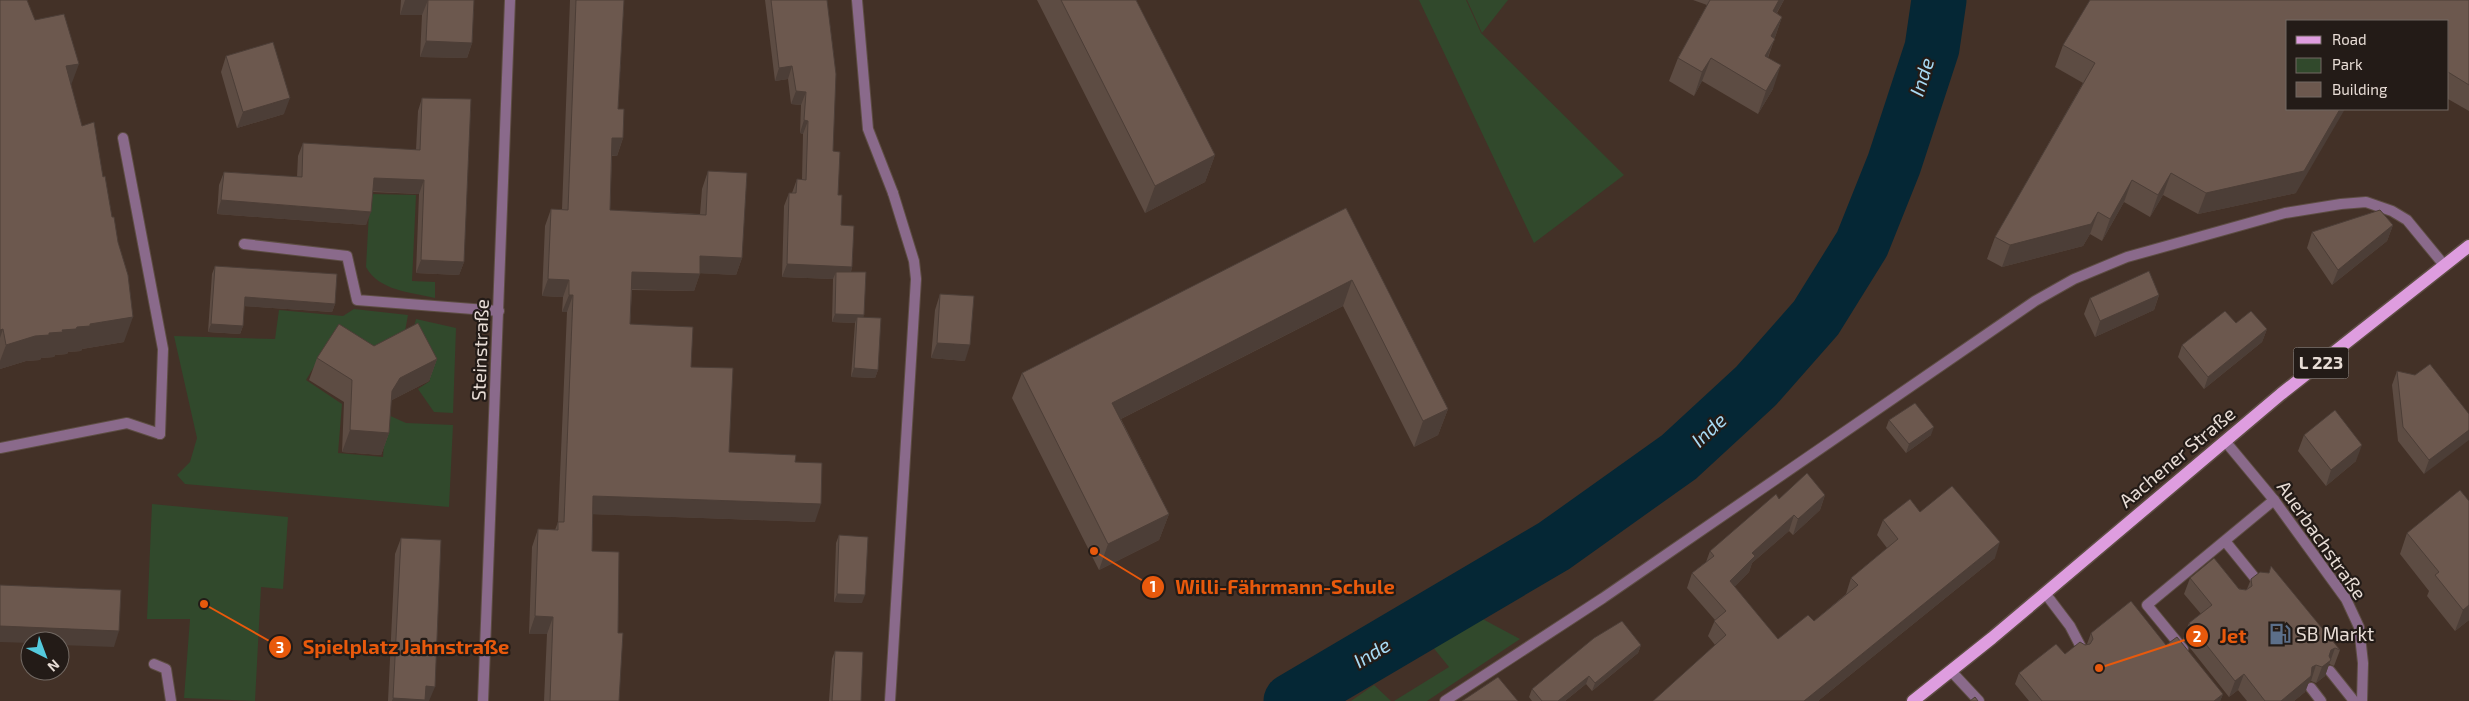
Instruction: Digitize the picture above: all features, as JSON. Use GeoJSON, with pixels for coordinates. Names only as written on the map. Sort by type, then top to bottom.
{"type":"FeatureCollection","features":[{"type":"Feature","properties":{"kind":"main road","name":"Aachener Straße"},"geometry":{"type":"LineString","coordinates":[[1914,701],[2226,441],[2469,246]]}},
{"type":"Feature","properties":{"kind":"street","name":"Steinstraße"},"geometry":{"type":"LineString","coordinates":[[484,701],[510,0]]}},
{"type":"Feature","properties":{"kind":"street"},"geometry":{"type":"LineString","coordinates":[[857,0],[868,129],[893,193],[914,261],[916,279],[890,701]]}},
{"type":"Feature","properties":{"kind":"street"},"geometry":{"type":"LineString","coordinates":[[0,448],[127,423],[160,434],[163,349],[123,138]]}},
{"type":"Feature","properties":{"kind":"street"},"geometry":{"type":"LineString","coordinates":[[1445,701],[1603,598],[2035,301],[2074,280],[2126,257],[2285,213],[2366,202],[2392,210],[2408,220],[2444,265]]}},
{"type":"Feature","properties":{"kind":"street"},"geometry":{"type":"LineString","coordinates":[[244,244],[347,256],[357,300],[499,311]]}},
{"type":"Feature","properties":{"kind":"street","name":"Auerbachstraße"},"geometry":{"type":"LineString","coordinates":[[2226,441],[2274,500],[2342,592],[2359,627],[2363,663],[2362,701]]}},
{"type":"Feature","properties":{"kind":"street"},"geometry":{"type":"LineString","coordinates":[[2189,657],[2147,605],[2209,560],[2225,541],[2274,500]]}},
{"type":"Feature","properties":{"kind":"street"},"geometry":{"type":"LineString","coordinates":[[2225,541],[2259,583]]}},
{"type":"Feature","properties":{"kind":"street"},"geometry":{"type":"LineString","coordinates":[[2045,593],[2070,626],[2082,649]]}},
{"type":"Feature","properties":{"kind":"street"},"geometry":{"type":"LineString","coordinates":[[154,664],[166,669],[171,701]]}},
{"type":"Feature","properties":{"kind":"street"},"geometry":{"type":"LineString","coordinates":[[1951,671],[1979,701]]}},
{"type":"Feature","properties":{"kind":"street"},"geometry":{"type":"LineString","coordinates":[[2330,671],[2354,701]]}},
{"type":"Feature","properties":{"kind":"street"},"geometry":{"type":"LineString","coordinates":[[2310,688],[2321,701]]}},
{"type":"Feature","properties":{"kind":"green space"},"geometry":{"type":"Polygon","coordinates":[[[1419,0],[1466,0],[1481,33],[1624,175],[1534,243],[1419,0]]]}},
{"type":"Feature","properties":{"kind":"green space"},"geometry":{"type":"Polygon","coordinates":[[[1467,0],[1508,0],[1482,33],[1467,0]]]}},
{"type":"Feature","properties":{"kind":"green space"},"geometry":{"type":"Polygon","coordinates":[[[370,194],[416,195],[412,281],[435,282],[435,298],[387,286],[372,275],[366,267],[370,194]]]}},
{"type":"Feature","properties":{"kind":"green space"},"geometry":{"type":"Polygon","coordinates":[[[354,309],[408,315],[403,342],[362,362],[329,342],[306,380],[342,404],[338,453],[383,457],[386,414],[406,423],[453,425],[449,507],[185,484],[177,475],[190,462],[197,438],[174,336],[275,339],[279,310],[343,316],[354,309]]]}},
{"type":"Feature","properties":{"kind":"green space"},"geometry":{"type":"Polygon","coordinates":[[[416,319],[456,328],[453,413],[434,412],[418,389],[430,381],[410,343],[416,319]]]}},
{"type":"Feature","properties":{"kind":"green space"},"geometry":{"type":"Polygon","coordinates":[[[152,504],[288,517],[283,589],[261,587],[255,701],[184,698],[190,619],[147,619],[152,504]]]}},
{"type":"Feature","properties":{"kind":"green space"},"geometry":{"type":"Polygon","coordinates":[[[1477,616],[1520,639],[1427,701],[1394,701],[1449,667],[1432,646],[1477,616]]]}},
{"type":"Feature","properties":{"kind":"green space"},"geometry":{"type":"Polygon","coordinates":[[[1374,685],[1391,701],[1351,701],[1374,685]]]}},
{"type":"Feature","properties":{"kind":"building"},"geometry":{"type":"Polygon","coordinates":[[[0,0],[27,0],[35,20],[64,14],[79,64],[66,66],[82,126],[94,122],[103,177],[105,176],[112,217],[114,217],[118,242],[128,275],[133,317],[90,324],[90,326],[77,327],[76,329],[62,330],[63,332],[35,336],[6,345],[3,329],[0,330],[0,0]]]}},
{"type":"Feature","properties":{"kind":"building"},"geometry":{"type":"Polygon","coordinates":[[[428,0],[474,0],[472,43],[426,41],[428,0]]]}},
{"type":"Feature","properties":{"kind":"building"},"geometry":{"type":"Polygon","coordinates":[[[576,0],[624,0],[618,109],[624,109],[623,138],[612,138],[610,210],[706,215],[708,171],[747,173],[742,258],[700,256],[700,274],[632,272],[630,324],[693,327],[691,367],[733,368],[729,452],[796,455],[795,462],[822,463],[821,504],[593,496],[592,551],[619,552],[618,633],[623,633],[619,701],[550,701],[553,617],[535,616],[538,529],[558,530],[558,522],[564,522],[573,295],[569,295],[569,280],[548,279],[551,209],[568,210],[576,0]]]}},
{"type":"Feature","properties":{"kind":"building"},"geometry":{"type":"Polygon","coordinates":[[[771,0],[827,0],[836,74],[833,151],[840,152],[838,195],[842,195],[841,225],[854,226],[852,267],[787,264],[789,193],[796,193],[797,179],[806,180],[808,121],[804,120],[806,92],[796,91],[792,66],[779,68],[771,0]]]}},
{"type":"Feature","properties":{"kind":"building"},"geometry":{"type":"Polygon","coordinates":[[[1061,0],[1136,0],[1215,155],[1155,186],[1061,0]]]}},
{"type":"Feature","properties":{"kind":"building"},"geometry":{"type":"Polygon","coordinates":[[[1710,0],[1779,0],[1773,11],[1782,17],[1771,36],[1775,39],[1765,56],[1781,65],[1766,91],[1711,58],[1702,72],[1678,58],[1710,0]]]}},
{"type":"Feature","properties":{"kind":"building"},"geometry":{"type":"Polygon","coordinates":[[[2090,0],[2469,0],[2469,85],[2449,73],[2449,20],[2286,20],[2286,110],[2339,110],[2304,171],[2206,193],[2171,173],[2158,195],[2132,180],[2110,219],[2098,212],[2091,224],[2010,245],[1995,237],[2095,63],[2063,45],[2090,0]]]}},
{"type":"Feature","properties":{"kind":"building"},"geometry":{"type":"Polygon","coordinates":[[[273,42],[290,98],[243,112],[226,56],[273,42]]]}},
{"type":"Feature","properties":{"kind":"building"},"geometry":{"type":"Polygon","coordinates":[[[422,98],[471,99],[464,262],[421,260],[424,180],[374,178],[371,212],[221,200],[224,172],[302,177],[303,143],[420,150],[422,98]]]}},
{"type":"Feature","properties":{"kind":"building"},"geometry":{"type":"Polygon","coordinates":[[[1346,208],[1448,409],[1423,421],[1352,280],[1112,403],[1169,514],[1108,544],[1022,373],[1346,208]]]}},
{"type":"Feature","properties":{"kind":"building"},"geometry":{"type":"Polygon","coordinates":[[[2380,210],[2393,225],[2338,270],[2312,232],[2380,210]]]}},
{"type":"Feature","properties":{"kind":"building"},"geometry":{"type":"Polygon","coordinates":[[[215,266],[337,274],[335,304],[245,297],[243,326],[211,324],[215,266]]]}},
{"type":"Feature","properties":{"kind":"building"},"geometry":{"type":"Polygon","coordinates":[[[2149,271],[2159,295],[2100,321],[2090,298],[2149,271]]]}},
{"type":"Feature","properties":{"kind":"building"},"geometry":{"type":"Polygon","coordinates":[[[836,272],[866,272],[864,315],[835,314],[836,272]]]}},
{"type":"Feature","properties":{"kind":"building"},"geometry":{"type":"Polygon","coordinates":[[[940,294],[974,296],[970,345],[937,343],[940,294]]]}},
{"type":"Feature","properties":{"kind":"building"},"geometry":{"type":"Polygon","coordinates":[[[2225,311],[2236,323],[2251,311],[2267,329],[2208,377],[2182,345],[2225,311]]]}},
{"type":"Feature","properties":{"kind":"building"},"geometry":{"type":"Polygon","coordinates":[[[857,317],[881,318],[878,370],[854,368],[857,317]]]}},
{"type":"Feature","properties":{"kind":"building"},"geometry":{"type":"Polygon","coordinates":[[[418,323],[437,359],[400,378],[392,391],[389,433],[350,430],[352,380],[317,358],[339,324],[374,346],[418,323]]]}},
{"type":"Feature","properties":{"kind":"building"},"geometry":{"type":"Polygon","coordinates":[[[2430,364],[2469,414],[2469,430],[2429,460],[2403,427],[2397,371],[2415,375],[2430,364]]]}},
{"type":"Feature","properties":{"kind":"building"},"geometry":{"type":"Polygon","coordinates":[[[1915,403],[1934,427],[1909,444],[1889,420],[1915,403]]]}},
{"type":"Feature","properties":{"kind":"building"},"geometry":{"type":"Polygon","coordinates":[[[2335,410],[2362,445],[2331,470],[2304,435],[2335,410]]]}},
{"type":"Feature","properties":{"kind":"building"},"geometry":{"type":"Polygon","coordinates":[[[1807,473],[1825,495],[1798,519],[1794,515],[1752,553],[1755,556],[1730,581],[1778,639],[1808,615],[1814,621],[1858,585],[1851,578],[1898,539],[1883,520],[1910,499],[1920,512],[1952,486],[2000,542],[1804,701],[1653,701],[1726,635],[1714,621],[1726,611],[1692,573],[1714,556],[1710,551],[1776,494],[1779,499],[1807,473]]]}},
{"type":"Feature","properties":{"kind":"building"},"geometry":{"type":"Polygon","coordinates":[[[2460,490],[2469,501],[2469,605],[2463,610],[2435,575],[2439,572],[2407,533],[2460,490]]]}},
{"type":"Feature","properties":{"kind":"building"},"geometry":{"type":"Polygon","coordinates":[[[839,535],[868,537],[865,595],[837,594],[839,535]]]}},
{"type":"Feature","properties":{"kind":"building"},"geometry":{"type":"Polygon","coordinates":[[[401,538],[441,540],[435,687],[426,686],[425,700],[393,698],[401,538]]]}},
{"type":"Feature","properties":{"kind":"building"},"geometry":{"type":"Polygon","coordinates":[[[2214,558],[2239,589],[2246,590],[2252,586],[2251,579],[2260,572],[2269,573],[2271,566],[2340,650],[2335,648],[2331,650],[2329,656],[2331,660],[2322,667],[2316,665],[2312,667],[2311,676],[2281,701],[2265,701],[2244,674],[2235,681],[2189,623],[2212,605],[2190,578],[2214,558]]]}},
{"type":"Feature","properties":{"kind":"building"},"geometry":{"type":"Polygon","coordinates":[[[0,585],[121,590],[119,631],[0,626],[0,585]]]}},
{"type":"Feature","properties":{"kind":"building"},"geometry":{"type":"Polygon","coordinates":[[[2131,601],[2166,645],[2177,637],[2223,694],[2214,701],[2042,701],[2019,673],[2056,644],[2065,654],[2080,642],[2085,645],[2090,644],[2093,639],[2091,633],[2131,601]]]}},
{"type":"Feature","properties":{"kind":"building"},"geometry":{"type":"Polygon","coordinates":[[[1622,621],[1641,645],[1595,683],[1589,676],[1558,701],[1542,701],[1532,689],[1594,638],[1622,621]]]}},
{"type":"Feature","properties":{"kind":"building"},"geometry":{"type":"Polygon","coordinates":[[[835,651],[863,652],[861,701],[832,701],[835,651]]]}},
{"type":"Feature","properties":{"kind":"building"},"geometry":{"type":"Polygon","coordinates":[[[1498,677],[1518,701],[1462,701],[1498,677]]]}},
{"type":"Feature","properties":{"kind":"building"},"geometry":{"type":"Polygon","coordinates":[[[1975,697],[1978,701],[1970,701],[1975,697]]]}},
{"type":"Feature","properties":{"kind":"waterway","name":"Inde"},"geometry":{"type":"LineString","coordinates":[[1291,701],[1554,546],[1679,457],[1756,386],[1816,318],[1862,244],[1894,164],[1932,48],[1939,0]]}},
{"type":"Feature","properties":{"kind":"place","name":"Willi-Fährmann-Schule"},"geometry":{"type":"Point","coordinates":[1094,551]}},
{"type":"Feature","properties":{"kind":"place","name":"Spielplatz Jahnstraße"},"geometry":{"type":"Point","coordinates":[204,604]}},
{"type":"Feature","properties":{"kind":"place","name":"SB Markt"},"geometry":{"type":"Point","coordinates":[2280,634]}},
{"type":"Feature","properties":{"kind":"place","name":"Jet"},"geometry":{"type":"Point","coordinates":[2099,668]}}]}
